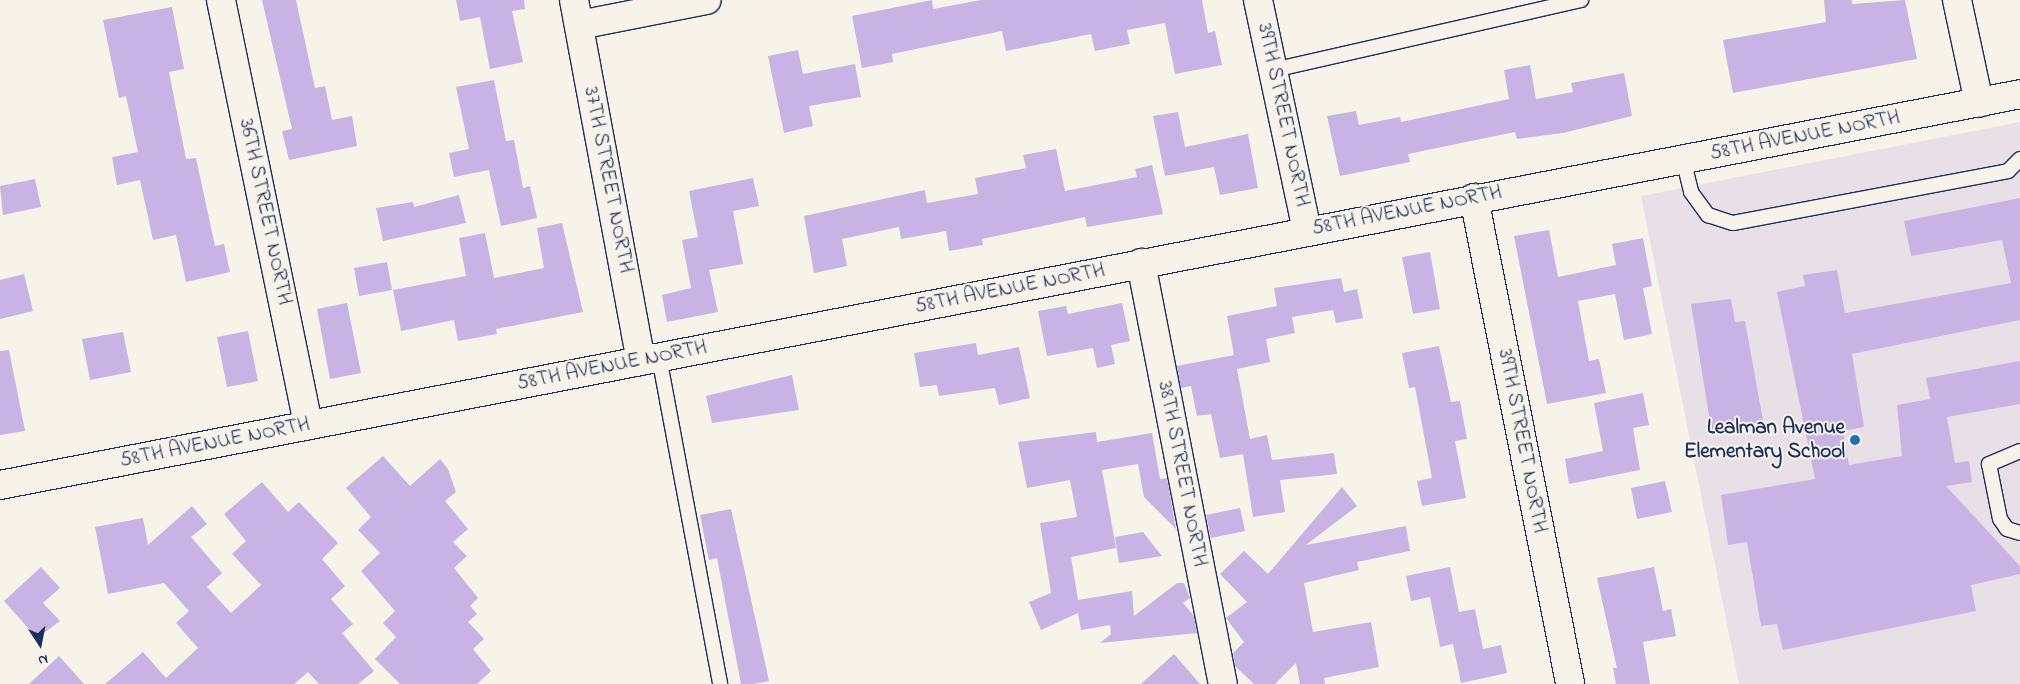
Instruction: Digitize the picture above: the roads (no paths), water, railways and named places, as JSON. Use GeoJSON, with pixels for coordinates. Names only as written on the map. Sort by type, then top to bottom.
{"type":"FeatureCollection","features":[{"type":"Feature","properties":{"kind":"street","name":"36TH STREET NORTH"},"geometry":{"type":"LineString","coordinates":[[222,0],[308,425]]}},
{"type":"Feature","properties":{"kind":"street"},"geometry":{"type":"LineString","coordinates":[[576,12],[707,0]]}},
{"type":"Feature","properties":{"kind":"street","name":"39TH STREET NORTH"},"geometry":{"type":"LineString","coordinates":[[1258,0],[1307,231]]}},
{"type":"Feature","properties":{"kind":"street"},"geometry":{"type":"LineString","coordinates":[[1958,0],[1979,102]]}},
{"type":"Feature","properties":{"kind":"street","name":"37TH STREET NORTH"},"geometry":{"type":"LineString","coordinates":[[576,12],[650,359]]}},
{"type":"Feature","properties":{"kind":"street","name":"58TH AVENUE NORTH"},"geometry":{"type":"LineString","coordinates":[[0,485],[1474,198],[2020,94]]}},
{"type":"Feature","properties":{"kind":"street","name":"39TH STREET NORTH"},"geometry":{"type":"LineString","coordinates":[[1474,198],[1570,684]]}},
{"type":"Feature","properties":{"kind":"street","name":"38TH STREET NORTH"},"geometry":{"type":"LineString","coordinates":[[1141,263],[1223,684]]}},
{"type":"Feature","properties":{"kind":"lane"},"geometry":{"type":"LineString","coordinates":[[1273,70],[1581,0]]}},
{"type":"Feature","properties":{"kind":"lane"},"geometry":{"type":"LineString","coordinates":[[1683,159],[1691,192],[1708,215],[1733,223],[2008,171],[2020,159]]}},
{"type":"Feature","properties":{"kind":"lane"},"geometry":{"type":"LineString","coordinates":[[650,359],[720,684]]}},
{"type":"Feature","properties":{"kind":"lane"},"geometry":{"type":"LineString","coordinates":[[2020,451],[1989,464],[2000,519],[2007,530],[2020,533]]}},
{"type":"Feature","properties":{"kind":"place","name":"Lealman Avenue Elementary School"},"geometry":{"type":"Point","coordinates":[1855,440]}}]}
